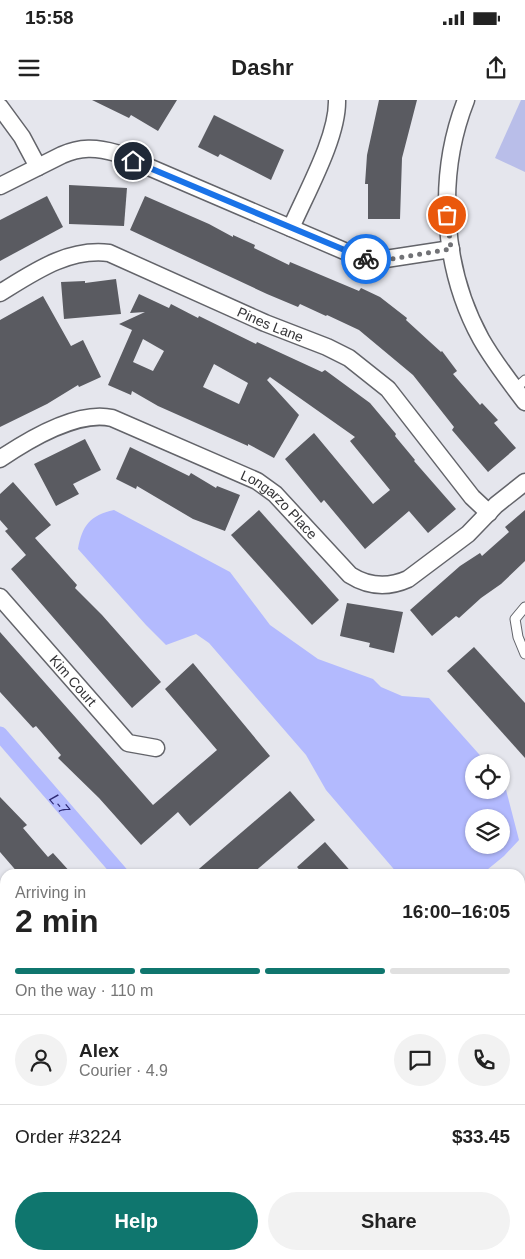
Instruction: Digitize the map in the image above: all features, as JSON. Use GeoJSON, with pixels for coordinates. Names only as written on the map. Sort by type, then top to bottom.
{"type":"FeatureCollection","features":[{"type":"Feature","properties":{"kind":"street"},"geometry":{"type":"LineString","coordinates":[[291,228],[332,132],[337,116],[337,100]]}},
{"type":"Feature","properties":{"kind":"street"},"geometry":{"type":"LineString","coordinates":[[466,100],[453,144],[448,179],[447,215],[451,249],[466,307],[481,339],[520,384],[525,402]]}},
{"type":"Feature","properties":{"kind":"street"},"geometry":{"type":"LineString","coordinates":[[0,107],[22,138],[38,167]]}},
{"type":"Feature","properties":{"kind":"street"},"geometry":{"type":"LineString","coordinates":[[0,186],[72,151],[94,148],[105,150],[367,259],[391,259],[451,249]]}},
{"type":"Feature","properties":{"kind":"street","name":"Pines Lane"},"geometry":{"type":"LineString","coordinates":[[0,293],[69,256],[89,252],[109,253],[265,324],[327,347],[356,362],[388,389],[472,497],[490,513]]}},
{"type":"Feature","properties":{"kind":"street","name":"Longarzo Place"},"geometry":{"type":"LineString","coordinates":[[0,458],[71,421],[92,415],[112,418],[257,481],[274,494],[350,575],[379,586],[399,584],[408,579],[468,534],[525,482]]}},
{"type":"Feature","properties":{"kind":"street","name":"Kim Court"},"geometry":{"type":"LineString","coordinates":[[0,597],[128,743],[156,748]]}},
{"type":"Feature","properties":{"kind":"lane"},"geometry":{"type":"LineString","coordinates":[[525,607],[515,619],[518,637],[525,654]]}},
{"type":"Feature","properties":{"kind":"lane"},"geometry":{"type":"LineString","coordinates":[[518,637],[525,630]]}},
{"type":"Feature","properties":{"kind":"shaded area"},"geometry":{"type":"Polygon","coordinates":[[[521,100],[525,100],[525,172],[495,158],[521,100]]]}},
{"type":"Feature","properties":{"kind":"shaded area"},"geometry":{"type":"Polygon","coordinates":[[[114,510],[230,572],[270,625],[318,659],[373,679],[381,687],[402,696],[429,698],[479,754],[465,754],[465,799],[508,799],[519,840],[510,850],[510,809],[465,809],[465,854],[506,854],[504,856],[488,869],[394,869],[326,790],[306,755],[209,643],[196,634],[166,645],[78,549],[82,534],[93,518],[114,510]]]}},
{"type":"Feature","properties":{"kind":"building"},"geometry":{"type":"Polygon","coordinates":[[[92,100],[177,100],[158,131],[131,115],[129,118],[92,100]]]}},
{"type":"Feature","properties":{"kind":"building"},"geometry":{"type":"Polygon","coordinates":[[[379,100],[417,100],[402,158],[400,219],[368,219],[368,184],[365,184],[367,155],[379,100]]]}},
{"type":"Feature","properties":{"kind":"building"},"geometry":{"type":"Polygon","coordinates":[[[214,115],[284,150],[271,180],[220,154],[218,157],[198,147],[214,115]]]}},
{"type":"Feature","properties":{"kind":"building"},"geometry":{"type":"Polygon","coordinates":[[[69,185],[127,188],[124,226],[69,224],[69,185]]]}},
{"type":"Feature","properties":{"kind":"building"},"geometry":{"type":"Polygon","coordinates":[[[47,196],[63,227],[0,261],[0,220],[47,196]]]}},
{"type":"Feature","properties":{"kind":"building"},"geometry":{"type":"Polygon","coordinates":[[[145,196],[209,224],[233,237],[233,235],[255,245],[254,248],[289,265],[290,262],[359,291],[361,288],[380,297],[407,318],[406,320],[442,351],[457,371],[453,374],[480,405],[482,403],[498,420],[494,423],[516,448],[488,472],[452,430],[454,427],[413,375],[359,330],[300,304],[298,307],[267,294],[130,230],[145,196]]]}},
{"type":"Feature","properties":{"kind":"building"},"geometry":{"type":"Polygon","coordinates":[[[116,279],[121,314],[64,319],[61,282],[85,281],[85,283],[116,279]]]}},
{"type":"Feature","properties":{"kind":"building"},"geometry":{"type":"Polygon","coordinates":[[[139,294],[169,308],[171,304],[198,318],[199,316],[256,344],[257,342],[322,372],[325,370],[370,403],[396,434],[395,436],[414,461],[456,509],[428,533],[409,511],[365,549],[324,500],[321,503],[285,459],[314,433],[373,504],[390,490],[350,441],[355,437],[270,377],[267,380],[299,415],[274,458],[248,444],[248,446],[158,406],[132,391],[131,395],[108,385],[132,330],[119,324],[145,312],[130,313],[139,294]],[[143,339],[133,362],[153,371],[164,351],[143,339]],[[214,364],[203,387],[239,404],[248,383],[214,364]]]}},
{"type":"Feature","properties":{"kind":"building"},"geometry":{"type":"Polygon","coordinates":[[[43,296],[71,346],[83,340],[101,377],[79,387],[78,385],[47,404],[0,427],[0,320],[43,296]]]}},
{"type":"Feature","properties":{"kind":"building"},"geometry":{"type":"Polygon","coordinates":[[[85,439],[101,470],[73,484],[79,494],[56,506],[34,464],[85,439]]]}},
{"type":"Feature","properties":{"kind":"building"},"geometry":{"type":"Polygon","coordinates":[[[130,447],[189,476],[191,473],[216,488],[217,486],[240,495],[225,531],[193,519],[137,486],[136,489],[116,479],[130,447]]]}},
{"type":"Feature","properties":{"kind":"building"},"geometry":{"type":"Polygon","coordinates":[[[13,482],[51,525],[35,538],[77,585],[75,588],[102,615],[161,682],[132,708],[11,569],[26,555],[5,531],[8,529],[0,520],[0,494],[13,482]]]}},
{"type":"Feature","properties":{"kind":"building"},"geometry":{"type":"Polygon","coordinates":[[[259,510],[339,600],[312,625],[231,535],[259,510]]]}},
{"type":"Feature","properties":{"kind":"building"},"geometry":{"type":"Polygon","coordinates":[[[525,510],[525,561],[501,584],[481,598],[459,618],[456,616],[432,636],[410,610],[460,566],[480,553],[482,556],[509,532],[505,527],[525,510]]]}},
{"type":"Feature","properties":{"kind":"building"},"geometry":{"type":"Polygon","coordinates":[[[347,603],[403,612],[394,653],[369,647],[370,643],[340,636],[347,603]]]}},
{"type":"Feature","properties":{"kind":"building"},"geometry":{"type":"Polygon","coordinates":[[[0,632],[153,805],[217,750],[165,689],[193,663],[270,756],[190,826],[178,812],[141,845],[99,798],[58,758],[61,755],[36,726],[33,728],[0,692],[0,632]]]}},
{"type":"Feature","properties":{"kind":"building"},"geometry":{"type":"Polygon","coordinates":[[[474,647],[525,703],[525,758],[447,671],[474,647]]]}},
{"type":"Feature","properties":{"kind":"building"},"geometry":{"type":"Polygon","coordinates":[[[290,791],[315,820],[258,869],[199,869],[290,791]]]}},
{"type":"Feature","properties":{"kind":"building"},"geometry":{"type":"Polygon","coordinates":[[[0,797],[27,825],[23,828],[48,857],[53,853],[67,869],[15,869],[0,852],[0,797]]]}},
{"type":"Feature","properties":{"kind":"building"},"geometry":{"type":"Polygon","coordinates":[[[325,842],[349,869],[299,869],[297,867],[325,842]]]}},
{"type":"Feature","properties":{"kind":"waterway","name":"L-7"},"geometry":{"type":"LineString","coordinates":[[0,734],[117,869]]}},
{"type":"Feature","properties":{"kind":"way so far"},"geometry":{"type":"LineString","coordinates":[[366,259],[391,259],[451,249],[447,215]]}},
{"type":"Feature","properties":{"kind":"route"},"geometry":{"type":"LineString","coordinates":[[133,161],[366,259]]}}]}
